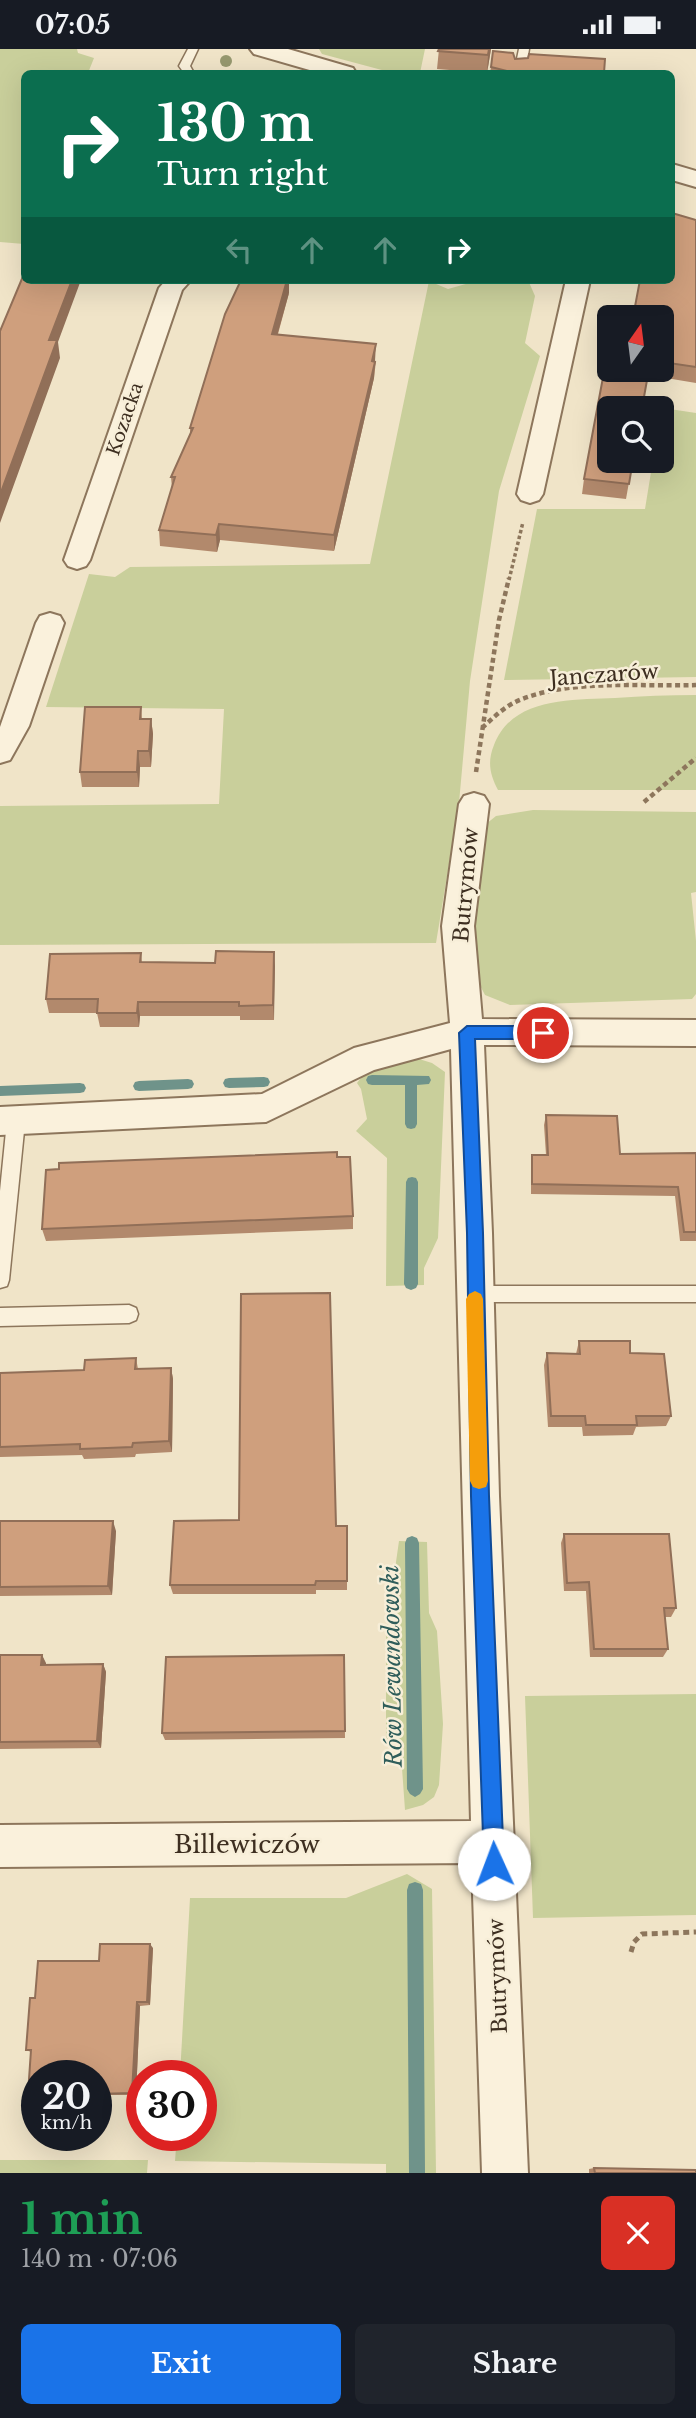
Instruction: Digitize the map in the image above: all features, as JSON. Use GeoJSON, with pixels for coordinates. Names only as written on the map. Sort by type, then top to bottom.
{"type":"FeatureCollection","features":[{"type":"Feature","properties":{"kind":"street"},"geometry":{"type":"LineString","coordinates":[[280,51],[335,70]]}},
{"type":"Feature","properties":{"kind":"street"},"geometry":{"type":"LineString","coordinates":[[675,173],[696,179]]}},
{"type":"Feature","properties":{"kind":"street","name":"Kozacka"},"geometry":{"type":"LineString","coordinates":[[77,560],[170,288],[174,284]]}},
{"type":"Feature","properties":{"kind":"street"},"geometry":{"type":"LineString","coordinates":[[530,494],[577,284]]}},
{"type":"Feature","properties":{"kind":"street"},"geometry":{"type":"LineString","coordinates":[[0,752],[15,726],[50,623]]}},
{"type":"Feature","properties":{"kind":"street","name":"Butrymów"},"geometry":{"type":"LineString","coordinates":[[474,804],[458,926],[467,1033],[475,1233],[505,2173]]}},
{"type":"Feature","properties":{"kind":"street"},"geometry":{"type":"LineString","coordinates":[[8,1121],[266,1108],[366,1058],[467,1033],[696,1033]]}},
{"type":"Feature","properties":{"kind":"street","name":"Billewiczów"},"geometry":{"type":"LineString","coordinates":[[0,1846],[493,1842]]}},
{"type":"Feature","properties":{"kind":"lane"},"geometry":{"type":"LineString","coordinates":[[187,70],[184,66],[194,49]]}},
{"type":"Feature","properties":{"kind":"lane"},"geometry":{"type":"LineString","coordinates":[[520,70],[524,49]]}},
{"type":"Feature","properties":{"kind":"lane"},"geometry":{"type":"LineString","coordinates":[[0,1280],[8,1121]]}},
{"type":"Feature","properties":{"kind":"lane"},"geometry":{"type":"LineString","coordinates":[[475,1294],[696,1294]]}},
{"type":"Feature","properties":{"kind":"lane"},"geometry":{"type":"LineString","coordinates":[[0,1317],[129,1314]]}},
{"type":"Feature","properties":{"kind":"path","name":"Butrymów"},"geometry":{"type":"LineString","coordinates":[[474,804],[482,729],[499,620],[530,494]]}},
{"type":"Feature","properties":{"kind":"path","name":"Janczarów"},"geometry":{"type":"LineString","coordinates":[[482,729],[498,713],[521,699],[551,692],[696,685]]}},
{"type":"Feature","properties":{"kind":"path"},"geometry":{"type":"LineString","coordinates":[[643,802],[696,758]]}},
{"type":"Feature","properties":{"kind":"path"},"geometry":{"type":"LineString","coordinates":[[631,1952],[634,1942],[642,1934],[696,1932]]}},
{"type":"Feature","properties":{"kind":"green space"},"geometry":{"type":"Polygon","coordinates":[[[0,49],[77,49],[78,53],[94,58],[89,70],[21,70],[21,244],[0,242],[0,49]]]}},
{"type":"Feature","properties":{"kind":"green space"},"geometry":{"type":"Polygon","coordinates":[[[319,49],[425,49],[421,70],[382,70],[322,54],[319,49]]]}},
{"type":"Feature","properties":{"kind":"green space"},"geometry":{"type":"Polygon","coordinates":[[[428,284],[448,289],[466,284],[530,284],[535,296],[525,343],[540,356],[499,491],[470,681],[459,803],[436,943],[0,945],[0,806],[219,804],[224,709],[46,707],[89,574],[115,577],[130,567],[370,564],[428,284]]]}},
{"type":"Feature","properties":{"kind":"green space"},"geometry":{"type":"Polygon","coordinates":[[[674,410],[696,413],[696,677],[504,680],[537,509],[645,509],[651,473],[674,473],[674,410]]]}},
{"type":"Feature","properties":{"kind":"green space"},"geometry":{"type":"Polygon","coordinates":[[[696,695],[696,790],[498,790],[495,784],[490,763],[494,745],[503,729],[514,718],[529,710],[545,704],[580,699],[696,695]]]}},
{"type":"Feature","properties":{"kind":"green space"},"geometry":{"type":"Polygon","coordinates":[[[533,810],[696,812],[696,892],[691,893],[696,941],[696,994],[692,999],[510,1005],[485,995],[470,966],[481,828],[496,816],[533,810]]]}},
{"type":"Feature","properties":{"kind":"green space"},"geometry":{"type":"Polygon","coordinates":[[[419,1059],[432,1063],[445,1072],[438,1238],[424,1268],[424,1285],[386,1286],[387,1158],[356,1131],[367,1119],[361,1089],[357,1083],[369,1072],[419,1059]]]}},
{"type":"Feature","properties":{"kind":"green space"},"geometry":{"type":"Polygon","coordinates":[[[399,1541],[427,1542],[429,1613],[437,1631],[443,1724],[439,1785],[434,1797],[423,1805],[405,1810],[400,1740],[386,1744],[386,1632],[399,1541]]]}},
{"type":"Feature","properties":{"kind":"green space"},"geometry":{"type":"Polygon","coordinates":[[[696,1694],[696,1915],[533,1918],[525,1696],[696,1694]]]}},
{"type":"Feature","properties":{"kind":"green space"},"geometry":{"type":"Polygon","coordinates":[[[407,1874],[432,1889],[436,2173],[386,2173],[386,2164],[175,2161],[176,2151],[217,2151],[217,2060],[181,2060],[190,1898],[346,1898],[407,1874]]]}},
{"type":"Feature","properties":{"kind":"green space"},"geometry":{"type":"Polygon","coordinates":[[[0,2160],[148,2160],[147,2173],[0,2173],[0,2160]]]}},
{"type":"Feature","properties":{"kind":"building"},"geometry":{"type":"Polygon","coordinates":[[[489,49],[488,55],[438,51],[489,49]]]}},
{"type":"Feature","properties":{"kind":"building"},"geometry":{"type":"Polygon","coordinates":[[[493,51],[513,53],[515,59],[528,58],[529,54],[605,59],[604,70],[503,70],[491,67],[493,51]]]}},
{"type":"Feature","properties":{"kind":"building"},"geometry":{"type":"Polygon","coordinates":[[[675,214],[696,220],[696,367],[674,364],[674,305],[635,305],[639,284],[675,284],[675,214]]]}},
{"type":"Feature","properties":{"kind":"building"},"geometry":{"type":"Polygon","coordinates":[[[21,281],[21,284],[70,284],[49,340],[57,340],[0,495],[0,331],[21,281]]]}},
{"type":"Feature","properties":{"kind":"building"},"geometry":{"type":"Polygon","coordinates":[[[239,284],[286,284],[272,334],[376,344],[372,361],[375,362],[334,535],[219,524],[216,535],[159,530],[175,477],[171,477],[193,428],[190,428],[225,314],[239,284]]]}},
{"type":"Feature","properties":{"kind":"building"},"geometry":{"type":"Polygon","coordinates":[[[602,382],[647,382],[644,396],[600,396],[602,382]]]}},
{"type":"Feature","properties":{"kind":"building"},"geometry":{"type":"Polygon","coordinates":[[[597,409],[597,473],[631,473],[629,484],[584,479],[597,409]]]}},
{"type":"Feature","properties":{"kind":"building"},"geometry":{"type":"Polygon","coordinates":[[[85,707],[141,707],[140,719],[151,719],[149,751],[138,751],[137,772],[80,772],[85,707]]]}},
{"type":"Feature","properties":{"kind":"building"},"geometry":{"type":"Polygon","coordinates":[[[216,951],[274,952],[273,1005],[239,1006],[239,1002],[138,1002],[137,1013],[97,1013],[98,999],[46,999],[50,954],[141,953],[140,962],[215,963],[216,951]]]}},
{"type":"Feature","properties":{"kind":"building"},"geometry":{"type":"Polygon","coordinates":[[[546,1115],[617,1116],[620,1154],[696,1153],[696,1232],[684,1232],[678,1187],[532,1184],[532,1155],[548,1155],[546,1115]]]}},
{"type":"Feature","properties":{"kind":"building"},"geometry":{"type":"Polygon","coordinates":[[[337,1152],[337,1157],[350,1157],[353,1216],[42,1229],[46,1170],[59,1169],[59,1163],[337,1152]]]}},
{"type":"Feature","properties":{"kind":"building"},"geometry":{"type":"Polygon","coordinates":[[[330,1293],[336,1526],[347,1526],[347,1581],[316,1581],[315,1585],[170,1585],[174,1521],[239,1520],[241,1294],[330,1293]]]}},
{"type":"Feature","properties":{"kind":"building"},"geometry":{"type":"Polygon","coordinates":[[[579,1341],[630,1341],[630,1353],[664,1354],[671,1416],[636,1416],[637,1425],[586,1425],[585,1416],[551,1416],[547,1353],[580,1354],[579,1341]]]}},
{"type":"Feature","properties":{"kind":"building"},"geometry":{"type":"Polygon","coordinates":[[[136,1358],[135,1369],[171,1368],[169,1441],[133,1443],[132,1447],[80,1449],[80,1444],[0,1447],[0,1373],[84,1370],[85,1360],[136,1358]]]}},
{"type":"Feature","properties":{"kind":"building"},"geometry":{"type":"Polygon","coordinates":[[[0,1521],[113,1521],[108,1586],[0,1587],[0,1521]]]}},
{"type":"Feature","properties":{"kind":"building"},"geometry":{"type":"Polygon","coordinates":[[[564,1534],[669,1534],[676,1608],[664,1608],[668,1649],[594,1649],[589,1582],[567,1583],[564,1534]]]}},
{"type":"Feature","properties":{"kind":"building"},"geometry":{"type":"Polygon","coordinates":[[[0,1655],[42,1655],[41,1665],[103,1664],[97,1741],[0,1742],[0,1655]]]}},
{"type":"Feature","properties":{"kind":"building"},"geometry":{"type":"Polygon","coordinates":[[[344,1655],[345,1731],[162,1733],[166,1657],[344,1655]]]}},
{"type":"Feature","properties":{"kind":"building"},"geometry":{"type":"Polygon","coordinates":[[[100,1944],[150,1944],[147,2002],[137,2002],[134,2060],[126,2060],[126,2093],[112,2094],[112,2060],[30,2060],[31,2050],[26,2050],[30,1998],[35,1998],[38,1961],[99,1961],[100,1944]]]}},
{"type":"Feature","properties":{"kind":"building"},"geometry":{"type":"Polygon","coordinates":[[[594,2168],[696,2170],[696,2173],[595,2173],[594,2168]]]}},
{"type":"Feature","properties":{"kind":"waterway"},"geometry":{"type":"LineString","coordinates":[[372,1080],[411,1080]]}},
{"type":"Feature","properties":{"kind":"waterway"},"geometry":{"type":"LineString","coordinates":[[411,1080],[425,1080]]}},
{"type":"Feature","properties":{"kind":"waterway","name":"Rów Lewandowski"},"geometry":{"type":"LineString","coordinates":[[411,1080],[411,1124]]}},
{"type":"Feature","properties":{"kind":"waterway"},"geometry":{"type":"LineString","coordinates":[[229,1083],[264,1082]]}},
{"type":"Feature","properties":{"kind":"waterway"},"geometry":{"type":"LineString","coordinates":[[139,1086],[188,1084]]}},
{"type":"Feature","properties":{"kind":"waterway"},"geometry":{"type":"LineString","coordinates":[[0,1091],[80,1088]]}},
{"type":"Feature","properties":{"kind":"waterway","name":"Rów Lewandowski"},"geometry":{"type":"LineString","coordinates":[[411,1284],[412,1182]]}},
{"type":"Feature","properties":{"kind":"waterway","name":"Rów Lewandowski"},"geometry":{"type":"LineString","coordinates":[[412,1543],[415,1789]]}},
{"type":"Feature","properties":{"kind":"waterway","name":"Rów Lewandowski"},"geometry":{"type":"LineString","coordinates":[[415,1890],[417,2173]]}},
{"type":"Feature","properties":{"kind":"slow traffic"},"geometry":{"type":"LineString","coordinates":[[475,1299],[479,1481]]}},
{"type":"Feature","properties":{"kind":"route"},"geometry":{"type":"LineString","coordinates":[[494,1864],[467,1033],[543,1033]]}}]}
